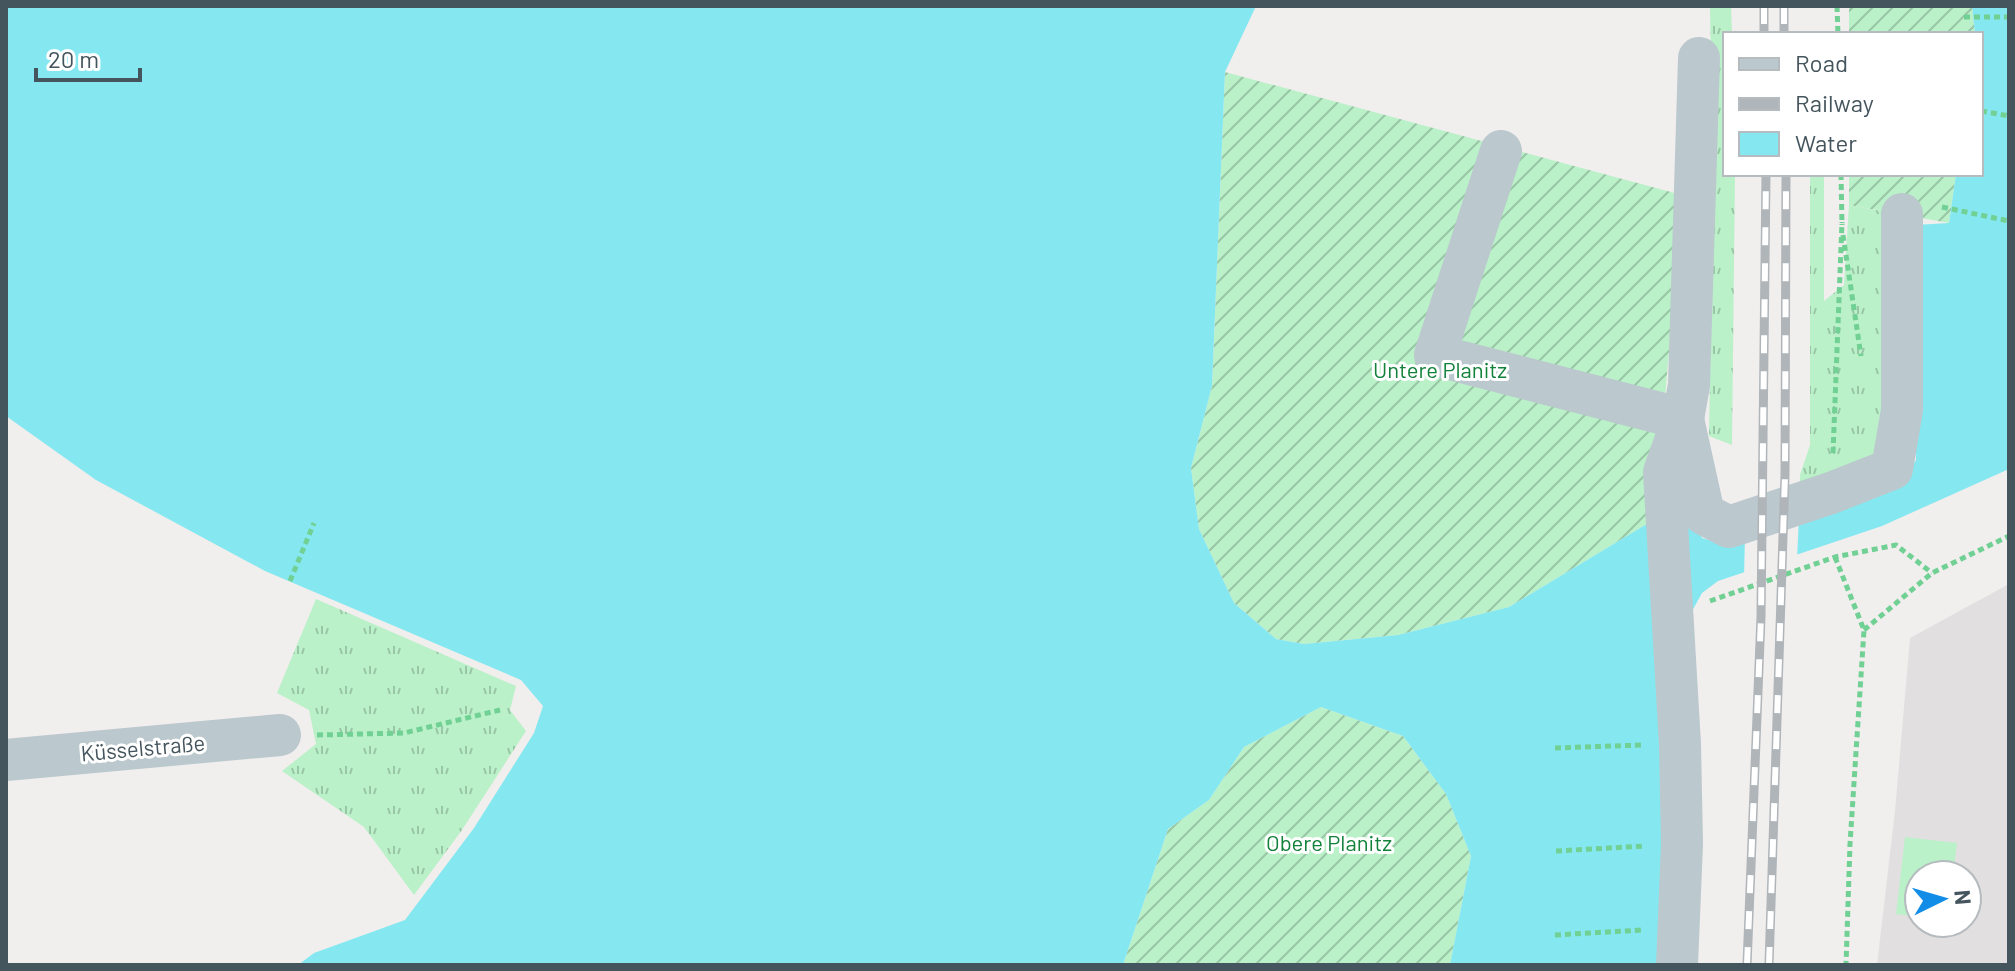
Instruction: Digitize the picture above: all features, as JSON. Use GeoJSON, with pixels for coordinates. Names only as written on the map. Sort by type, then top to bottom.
{"type":"FeatureCollection","features":[{"type":"Feature","properties":{"kind":"street"},"geometry":{"type":"LineString","coordinates":[[1678,947],[1682,844],[1679,726],[1664,472],[1683,419],[1689,385],[1699,58]]}},
{"type":"Feature","properties":{"kind":"street"},"geometry":{"type":"LineString","coordinates":[[1501,151],[1435,355],[1683,419]]}},
{"type":"Feature","properties":{"kind":"street"},"geometry":{"type":"LineString","coordinates":[[1683,419],[1704,514],[1729,527],[1892,469],[1902,410],[1922,211]]}},
{"type":"Feature","properties":{"kind":"street","name":"Küsselstraße"},"geometry":{"type":"LineString","coordinates":[[6,760],[280,735]]}},
{"type":"Feature","properties":{"kind":"path"},"geometry":{"type":"LineString","coordinates":[[1837,6],[1838,32]]}},
{"type":"Feature","properties":{"kind":"path"},"geometry":{"type":"LineString","coordinates":[[1964,17],[2009,17]]}},
{"type":"Feature","properties":{"kind":"path"},"geometry":{"type":"LineString","coordinates":[[1983,111],[2009,116]]}},
{"type":"Feature","properties":{"kind":"path"},"geometry":{"type":"LineString","coordinates":[[1831,493],[1842,222],[1841,176]]}},
{"type":"Feature","properties":{"kind":"path"},"geometry":{"type":"LineString","coordinates":[[1922,211],[2009,221]]}},
{"type":"Feature","properties":{"kind":"path"},"geometry":{"type":"LineString","coordinates":[[1842,222],[1862,362]]}},
{"type":"Feature","properties":{"kind":"path"},"geometry":{"type":"LineString","coordinates":[[290,581],[314,523]]}},
{"type":"Feature","properties":{"kind":"path"},"geometry":{"type":"LineString","coordinates":[[1864,630],[1932,573],[2009,536]]}},
{"type":"Feature","properties":{"kind":"path"},"geometry":{"type":"LineString","coordinates":[[1702,607],[1713,598],[1835,557],[1896,545],[1932,573]]}},
{"type":"Feature","properties":{"kind":"path"},"geometry":{"type":"LineString","coordinates":[[1835,557],[1864,630],[1850,844],[1846,965]]}},
{"type":"Feature","properties":{"kind":"path"},"geometry":{"type":"LineString","coordinates":[[280,735],[404,733],[500,710]]}},
{"type":"Feature","properties":{"kind":"path"},"geometry":{"type":"LineString","coordinates":[[1555,748],[1679,726]]}},
{"type":"Feature","properties":{"kind":"path"},"geometry":{"type":"LineString","coordinates":[[1556,851],[1682,844]]}},
{"type":"Feature","properties":{"kind":"path"},"geometry":{"type":"LineString","coordinates":[[1555,935],[1678,947]]}},
{"type":"Feature","properties":{"kind":"shaded area"},"geometry":{"type":"Polygon","coordinates":[[[2009,584],[2009,965],[1877,965],[1895,811],[1910,638],[2009,584]]]}},
{"type":"Feature","properties":{"kind":"green space"},"geometry":{"type":"Polygon","coordinates":[[[1710,6],[1731,6],[1732,32],[1723,32],[1723,176],[1735,176],[1732,445],[1709,436],[1713,199],[1710,6]]]}},
{"type":"Feature","properties":{"kind":"green space"},"geometry":{"type":"Polygon","coordinates":[[[1849,6],[1972,6],[1975,32],[1849,32],[1849,6]]]}},
{"type":"Feature","properties":{"kind":"green space","name":"Untere Planitz"},"geometry":{"type":"Polygon","coordinates":[[[1225,72],[1682,195],[1655,519],[1509,607],[1398,635],[1304,644],[1276,639],[1234,603],[1199,529],[1191,468],[1212,386],[1225,72]]]}},
{"type":"Feature","properties":{"kind":"green space"},"geometry":{"type":"Polygon","coordinates":[[[1810,176],[1824,176],[1824,301],[1844,285],[1849,205],[1892,213],[1881,461],[1800,489],[1800,475],[1810,445],[1810,176]]]}},
{"type":"Feature","properties":{"kind":"green space"},"geometry":{"type":"Polygon","coordinates":[[[1849,176],[1956,176],[1949,223],[1849,205],[1849,176]]]}},
{"type":"Feature","properties":{"kind":"green space"},"geometry":{"type":"Polygon","coordinates":[[[316,599],[516,686],[510,710],[526,731],[462,830],[414,895],[364,827],[282,771],[316,744],[309,710],[277,693],[316,599]]]}},
{"type":"Feature","properties":{"kind":"green space","name":"Obere Planitz"},"geometry":{"type":"Polygon","coordinates":[[[1321,707],[1403,736],[1446,794],[1471,856],[1450,965],[1123,965],[1168,829],[1209,800],[1244,747],[1321,707]]]}},
{"type":"Feature","properties":{"kind":"green space"},"geometry":{"type":"Polygon","coordinates":[[[1905,837],[1957,843],[1955,859],[1903,859],[1903,915],[1896,914],[1905,837]]]}},
{"type":"Feature","properties":{"kind":"water"},"geometry":{"type":"Polygon","coordinates":[[[6,6],[1256,6],[1225,72],[1212,386],[1191,468],[1199,529],[1234,603],[1276,639],[1304,644],[1398,635],[1509,607],[1655,519],[1693,516],[1702,538],[1727,545],[1882,495],[1901,484],[1916,460],[1915,225],[1949,223],[1956,176],[1983,176],[1983,32],[1975,32],[1972,6],[2009,6],[2009,469],[1882,526],[1718,581],[1702,593],[1691,613],[1668,804],[1659,965],[1450,965],[1471,856],[1446,794],[1403,736],[1321,707],[1244,747],[1209,800],[1168,829],[1123,965],[298,965],[314,953],[405,920],[474,828],[534,733],[543,706],[521,680],[265,571],[96,480],[6,416],[6,6]]]}},
{"type":"Feature","properties":{"kind":"pier"},"geometry":{"type":"Polygon","coordinates":[[[1799,517],[1797,559],[1744,577],[1745,535],[1799,517]]]}},
{"type":"Feature","properties":{"kind":"railway"},"geometry":{"type":"LineString","coordinates":[[1764,6],[1764,32]]}},
{"type":"Feature","properties":{"kind":"railway"},"geometry":{"type":"LineString","coordinates":[[1784,6],[1784,32]]}},
{"type":"Feature","properties":{"kind":"railway"},"geometry":{"type":"LineString","coordinates":[[1747,965],[1761,617],[1766,176]]}},
{"type":"Feature","properties":{"kind":"railway"},"geometry":{"type":"LineString","coordinates":[[1769,965],[1785,475],[1786,176]]}}]}
